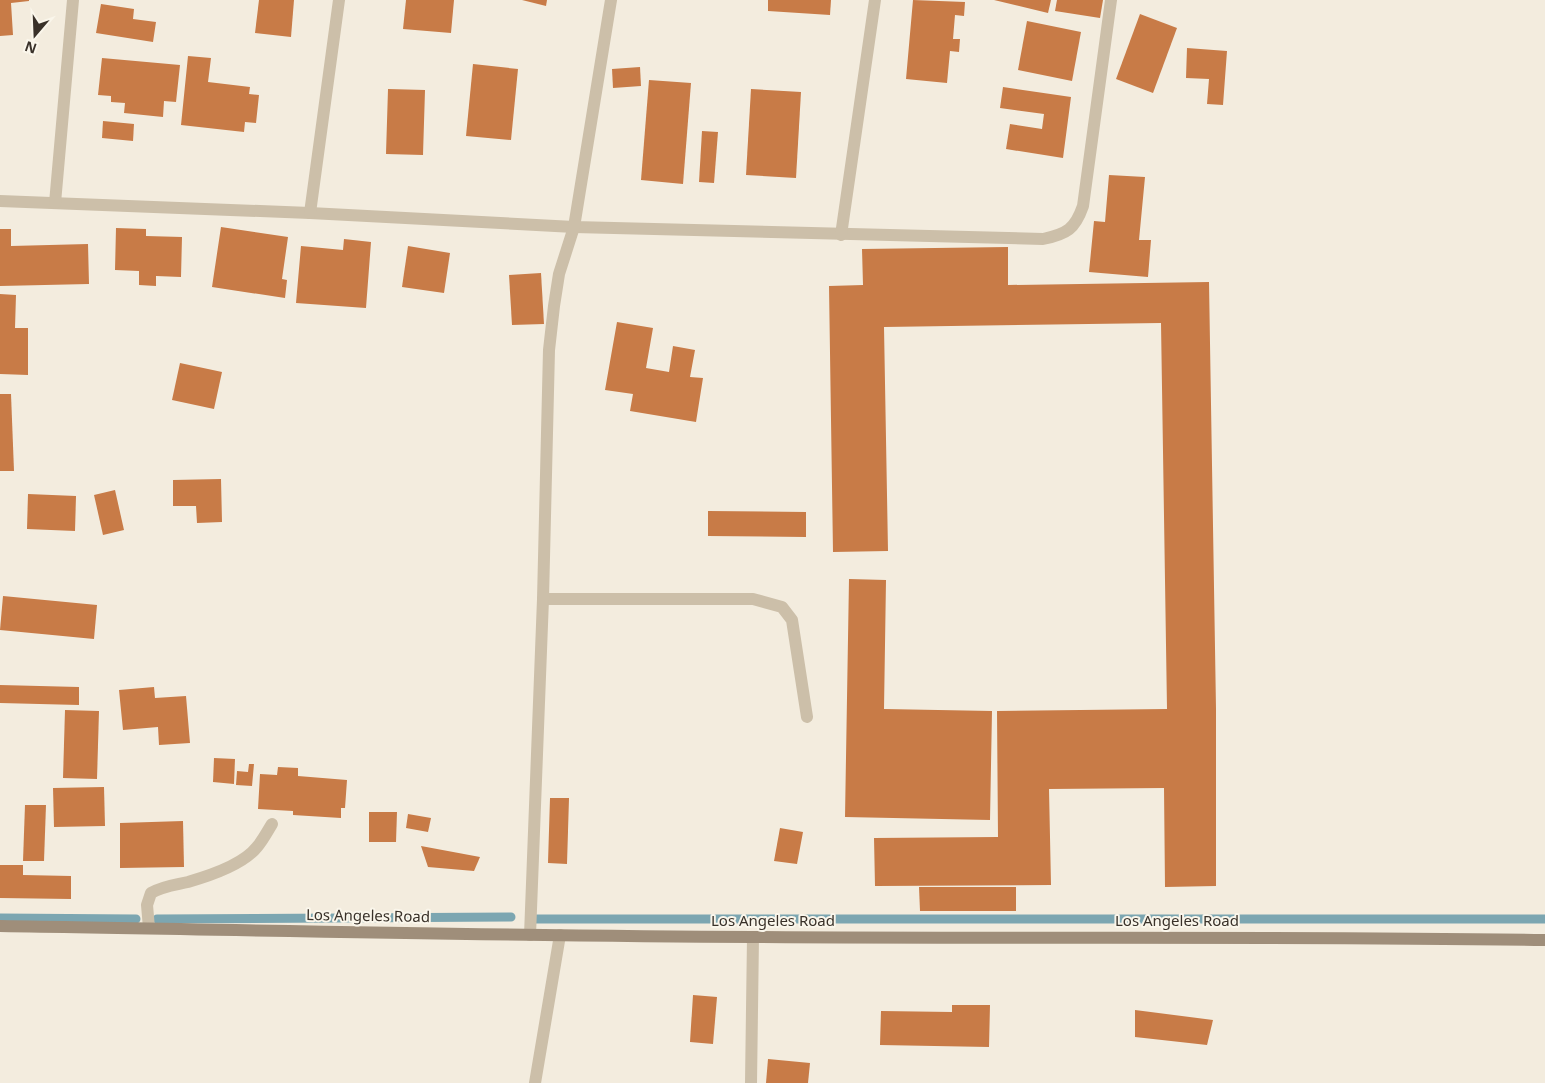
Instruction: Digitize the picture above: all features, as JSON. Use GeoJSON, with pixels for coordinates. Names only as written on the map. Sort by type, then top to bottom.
{"type":"FeatureCollection","features":[{"type":"Feature","properties":{"kind":"main road","name":"Los Angeles Road"},"geometry":{"type":"LineString","coordinates":[[0,926],[530,935],[1545,940]]}},
{"type":"Feature","properties":{"kind":"street"},"geometry":{"type":"LineString","coordinates":[[55,203],[73,0]]}},
{"type":"Feature","properties":{"kind":"street"},"geometry":{"type":"LineString","coordinates":[[310,213],[339,0]]}},
{"type":"Feature","properties":{"kind":"street"},"geometry":{"type":"LineString","coordinates":[[530,935],[543,599],[549,350],[559,274],[574,227],[611,0]]}},
{"type":"Feature","properties":{"kind":"street"},"geometry":{"type":"LineString","coordinates":[[841,235],[875,0]]}},
{"type":"Feature","properties":{"kind":"street"},"geometry":{"type":"LineString","coordinates":[[0,201],[310,213],[574,227],[1043,239],[1058,236],[1071,229],[1079,218],[1083,206],[1111,0]]}},
{"type":"Feature","properties":{"kind":"street"},"geometry":{"type":"LineString","coordinates":[[543,599],[753,599],[782,607],[792,620],[807,717]]}},
{"type":"Feature","properties":{"kind":"street"},"geometry":{"type":"LineString","coordinates":[[149,928],[147,906],[151,893],[161,888],[191,881],[232,866],[246,858],[257,847],[272,824]]}},
{"type":"Feature","properties":{"kind":"street"},"geometry":{"type":"LineString","coordinates":[[535,1083],[560,935]]}},
{"type":"Feature","properties":{"kind":"street"},"geometry":{"type":"LineString","coordinates":[[751,1083],[753,937]]}},
{"type":"Feature","properties":{"kind":"building"},"geometry":{"type":"Polygon","coordinates":[[[0,0],[29,0],[11,3],[13,35],[0,36],[0,0]]]}},
{"type":"Feature","properties":{"kind":"building"},"geometry":{"type":"Polygon","coordinates":[[[259,0],[294,0],[291,37],[255,33],[259,0]]]}},
{"type":"Feature","properties":{"kind":"building"},"geometry":{"type":"Polygon","coordinates":[[[406,0],[454,0],[451,33],[403,29],[406,0]]]}},
{"type":"Feature","properties":{"kind":"building"},"geometry":{"type":"Polygon","coordinates":[[[522,0],[547,0],[546,6],[522,0]]]}},
{"type":"Feature","properties":{"kind":"building"},"geometry":{"type":"Polygon","coordinates":[[[768,0],[831,0],[830,15],[768,11],[768,0]]]}},
{"type":"Feature","properties":{"kind":"building"},"geometry":{"type":"Polygon","coordinates":[[[913,0],[965,2],[964,16],[955,15],[953,39],[960,39],[959,52],[950,51],[947,83],[906,79],[913,0]]]}},
{"type":"Feature","properties":{"kind":"building"},"geometry":{"type":"Polygon","coordinates":[[[994,0],[1051,0],[1048,13],[994,0]]]}},
{"type":"Feature","properties":{"kind":"building"},"geometry":{"type":"Polygon","coordinates":[[[1057,0],[1103,0],[1100,18],[1055,11],[1057,0]]]}},
{"type":"Feature","properties":{"kind":"building"},"geometry":{"type":"Polygon","coordinates":[[[101,4],[134,9],[133,19],[156,22],[153,42],[96,33],[101,4]]]}},
{"type":"Feature","properties":{"kind":"building"},"geometry":{"type":"Polygon","coordinates":[[[1140,14],[1177,28],[1153,93],[1116,79],[1140,14]]]}},
{"type":"Feature","properties":{"kind":"building"},"geometry":{"type":"Polygon","coordinates":[[[1027,21],[1081,32],[1072,81],[1018,70],[1027,21]]]}},
{"type":"Feature","properties":{"kind":"building"},"geometry":{"type":"Polygon","coordinates":[[[1187,48],[1227,51],[1223,105],[1207,104],[1209,79],[1186,78],[1187,48]]]}},
{"type":"Feature","properties":{"kind":"building"},"geometry":{"type":"Polygon","coordinates":[[[188,56],[211,58],[208,82],[250,87],[249,94],[259,95],[256,123],[245,122],[244,132],[181,125],[188,56]]]}},
{"type":"Feature","properties":{"kind":"building"},"geometry":{"type":"Polygon","coordinates":[[[102,58],[180,65],[176,102],[164,101],[163,117],[124,113],[125,103],[111,102],[111,96],[98,95],[102,58]]]}},
{"type":"Feature","properties":{"kind":"building"},"geometry":{"type":"Polygon","coordinates":[[[473,64],[518,69],[511,140],[466,136],[473,64]]]}},
{"type":"Feature","properties":{"kind":"building"},"geometry":{"type":"Polygon","coordinates":[[[640,67],[641,86],[613,88],[612,69],[640,67]]]}},
{"type":"Feature","properties":{"kind":"building"},"geometry":{"type":"Polygon","coordinates":[[[649,80],[691,83],[683,184],[641,180],[649,80]]]}},
{"type":"Feature","properties":{"kind":"building"},"geometry":{"type":"Polygon","coordinates":[[[1003,87],[1071,97],[1063,158],[1006,149],[1010,124],[1042,129],[1044,114],[1000,108],[1003,87]]]}},
{"type":"Feature","properties":{"kind":"building"},"geometry":{"type":"Polygon","coordinates":[[[388,89],[425,90],[423,155],[386,154],[388,89]]]}},
{"type":"Feature","properties":{"kind":"building"},"geometry":{"type":"Polygon","coordinates":[[[751,89],[801,92],[796,178],[746,175],[751,89]]]}},
{"type":"Feature","properties":{"kind":"building"},"geometry":{"type":"Polygon","coordinates":[[[103,121],[134,124],[133,141],[102,138],[103,121]]]}},
{"type":"Feature","properties":{"kind":"building"},"geometry":{"type":"Polygon","coordinates":[[[702,131],[718,132],[714,183],[699,182],[702,131]]]}},
{"type":"Feature","properties":{"kind":"building"},"geometry":{"type":"Polygon","coordinates":[[[1109,175],[1145,177],[1139,240],[1151,240],[1148,277],[1089,272],[1094,221],[1105,222],[1109,175]]]}},
{"type":"Feature","properties":{"kind":"building"},"geometry":{"type":"Polygon","coordinates":[[[221,227],[288,237],[282,279],[287,280],[285,298],[212,287],[221,227]]]}},
{"type":"Feature","properties":{"kind":"building"},"geometry":{"type":"Polygon","coordinates":[[[116,228],[146,229],[146,236],[182,237],[181,277],[156,276],[156,286],[139,285],[139,271],[115,270],[116,228]]]}},
{"type":"Feature","properties":{"kind":"building"},"geometry":{"type":"Polygon","coordinates":[[[0,229],[11,229],[11,246],[88,244],[89,284],[0,286],[0,229]]]}},
{"type":"Feature","properties":{"kind":"building"},"geometry":{"type":"Polygon","coordinates":[[[344,239],[371,242],[366,308],[296,303],[301,246],[343,250],[344,239]]]}},
{"type":"Feature","properties":{"kind":"building"},"geometry":{"type":"Polygon","coordinates":[[[408,246],[450,253],[444,293],[402,287],[408,246]]]}},
{"type":"Feature","properties":{"kind":"building"},"geometry":{"type":"Polygon","coordinates":[[[1008,247],[1008,285],[1209,282],[1216,709],[1216,886],[1165,887],[1164,788],[1049,789],[1051,885],[875,886],[874,838],[998,837],[997,711],[1167,709],[1161,323],[884,327],[888,551],[833,552],[829,286],[863,285],[862,249],[1008,247]]]}},
{"type":"Feature","properties":{"kind":"building"},"geometry":{"type":"Polygon","coordinates":[[[541,273],[544,324],[512,325],[509,275],[541,273]]]}},
{"type":"Feature","properties":{"kind":"building"},"geometry":{"type":"Polygon","coordinates":[[[0,294],[16,295],[15,328],[28,328],[28,375],[0,374],[0,294]]]}},
{"type":"Feature","properties":{"kind":"building"},"geometry":{"type":"Polygon","coordinates":[[[617,322],[653,328],[646,368],[669,372],[673,346],[695,350],[690,377],[703,378],[696,422],[630,411],[633,394],[605,390],[617,322]]]}},
{"type":"Feature","properties":{"kind":"building"},"geometry":{"type":"Polygon","coordinates":[[[180,363],[222,372],[214,409],[172,400],[180,363]]]}},
{"type":"Feature","properties":{"kind":"building"},"geometry":{"type":"Polygon","coordinates":[[[0,394],[11,394],[14,471],[0,471],[0,394]]]}},
{"type":"Feature","properties":{"kind":"building"},"geometry":{"type":"Polygon","coordinates":[[[221,479],[222,522],[197,523],[196,506],[173,506],[173,480],[221,479]]]}},
{"type":"Feature","properties":{"kind":"building"},"geometry":{"type":"Polygon","coordinates":[[[115,490],[124,530],[103,535],[94,495],[115,490]]]}},
{"type":"Feature","properties":{"kind":"building"},"geometry":{"type":"Polygon","coordinates":[[[28,494],[76,496],[75,531],[27,529],[28,494]]]}},
{"type":"Feature","properties":{"kind":"building"},"geometry":{"type":"Polygon","coordinates":[[[708,511],[806,512],[806,537],[708,536],[708,511]]]}},
{"type":"Feature","properties":{"kind":"building"},"geometry":{"type":"Polygon","coordinates":[[[849,579],[886,580],[884,709],[992,711],[990,820],[845,817],[849,579]]]}},
{"type":"Feature","properties":{"kind":"building"},"geometry":{"type":"Polygon","coordinates":[[[3,596],[97,605],[94,639],[0,630],[3,596]]]}},
{"type":"Feature","properties":{"kind":"building"},"geometry":{"type":"Polygon","coordinates":[[[0,685],[79,687],[79,705],[0,703],[0,685]]]}},
{"type":"Feature","properties":{"kind":"building"},"geometry":{"type":"Polygon","coordinates":[[[154,687],[155,698],[186,696],[190,743],[159,745],[158,727],[123,730],[119,690],[154,687]]]}},
{"type":"Feature","properties":{"kind":"building"},"geometry":{"type":"Polygon","coordinates":[[[65,710],[99,711],[97,779],[63,778],[65,710]]]}},
{"type":"Feature","properties":{"kind":"building"},"geometry":{"type":"Polygon","coordinates":[[[214,758],[235,759],[234,784],[213,782],[214,758]]]}},
{"type":"Feature","properties":{"kind":"building"},"geometry":{"type":"Polygon","coordinates":[[[249,764],[254,764],[252,786],[236,785],[237,771],[248,772],[249,764]]]}},
{"type":"Feature","properties":{"kind":"building"},"geometry":{"type":"Polygon","coordinates":[[[278,767],[298,768],[298,776],[347,780],[345,808],[341,808],[341,818],[293,815],[293,811],[258,809],[260,774],[277,775],[278,767]]]}},
{"type":"Feature","properties":{"kind":"building"},"geometry":{"type":"Polygon","coordinates":[[[104,787],[105,826],[54,827],[53,788],[104,787]]]}},
{"type":"Feature","properties":{"kind":"building"},"geometry":{"type":"Polygon","coordinates":[[[550,798],[569,798],[567,864],[548,863],[550,798]]]}},
{"type":"Feature","properties":{"kind":"building"},"geometry":{"type":"Polygon","coordinates":[[[25,805],[46,805],[44,861],[23,861],[25,805]]]}},
{"type":"Feature","properties":{"kind":"building"},"geometry":{"type":"Polygon","coordinates":[[[369,812],[397,812],[396,842],[369,842],[369,812]]]}},
{"type":"Feature","properties":{"kind":"building"},"geometry":{"type":"Polygon","coordinates":[[[408,814],[431,818],[428,832],[406,828],[408,814]]]}},
{"type":"Feature","properties":{"kind":"building"},"geometry":{"type":"Polygon","coordinates":[[[183,821],[184,867],[120,868],[120,823],[183,821]]]}},
{"type":"Feature","properties":{"kind":"building"},"geometry":{"type":"Polygon","coordinates":[[[780,828],[803,832],[797,864],[774,861],[780,828]]]}},
{"type":"Feature","properties":{"kind":"building"},"geometry":{"type":"Polygon","coordinates":[[[421,846],[480,857],[474,871],[428,867],[421,846]]]}},
{"type":"Feature","properties":{"kind":"building"},"geometry":{"type":"Polygon","coordinates":[[[0,865],[23,865],[23,875],[71,876],[71,899],[0,898],[0,865]]]}},
{"type":"Feature","properties":{"kind":"building"},"geometry":{"type":"Polygon","coordinates":[[[919,887],[1016,887],[1016,911],[920,911],[919,887]]]}},
{"type":"Feature","properties":{"kind":"building"},"geometry":{"type":"Polygon","coordinates":[[[693,995],[717,997],[713,1044],[690,1042],[693,995]]]}},
{"type":"Feature","properties":{"kind":"building"},"geometry":{"type":"Polygon","coordinates":[[[952,1005],[990,1005],[989,1047],[880,1045],[881,1011],[952,1012],[952,1005]]]}},
{"type":"Feature","properties":{"kind":"building"},"geometry":{"type":"Polygon","coordinates":[[[1135,1010],[1213,1020],[1207,1045],[1135,1037],[1135,1010]]]}},
{"type":"Feature","properties":{"kind":"building"},"geometry":{"type":"Polygon","coordinates":[[[768,1059],[810,1063],[808,1083],[766,1083],[768,1059]]]}},
{"type":"Feature","properties":{"kind":"waterway"},"geometry":{"type":"LineString","coordinates":[[157,919],[511,917]]}},
{"type":"Feature","properties":{"kind":"waterway"},"geometry":{"type":"LineString","coordinates":[[0,918],[136,919]]}},
{"type":"Feature","properties":{"kind":"waterway"},"geometry":{"type":"LineString","coordinates":[[535,919],[1545,919]]}}]}
